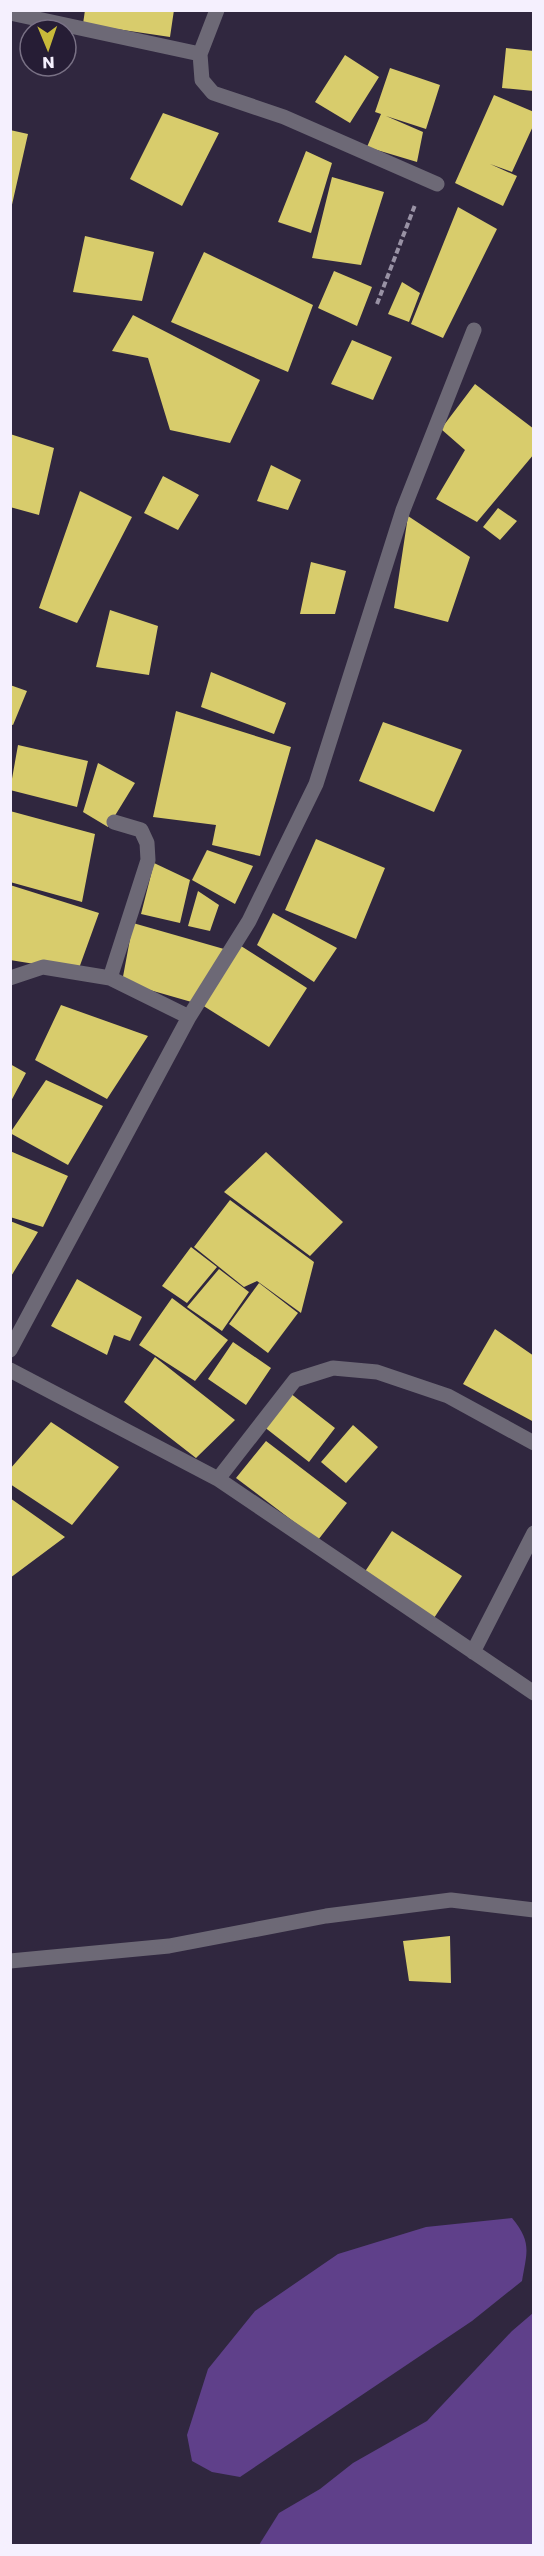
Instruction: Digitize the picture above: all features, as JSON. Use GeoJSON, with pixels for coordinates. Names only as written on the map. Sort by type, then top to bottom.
{"type":"FeatureCollection","features":[{"type":"Feature","properties":{"kind":"street"},"geometry":{"type":"LineString","coordinates":[[216,10],[200,54],[202,80],[213,93],[284,117],[437,184]]}},
{"type":"Feature","properties":{"kind":"street"},"geometry":{"type":"LineString","coordinates":[[10,13],[200,54]]}},
{"type":"Feature","properties":{"kind":"street"},"geometry":{"type":"LineString","coordinates":[[10,1350],[189,1017],[249,921],[316,784],[403,510],[474,330]]}},
{"type":"Feature","properties":{"kind":"street"},"geometry":{"type":"LineString","coordinates":[[110,978],[148,860],[147,843],[141,830],[114,822]]}},
{"type":"Feature","properties":{"kind":"street"},"geometry":{"type":"LineString","coordinates":[[10,978],[43,967],[110,978],[189,1017]]}},
{"type":"Feature","properties":{"kind":"street"},"geometry":{"type":"LineString","coordinates":[[218,1479],[295,1380],[333,1368],[377,1372],[448,1396],[534,1443]]}},
{"type":"Feature","properties":{"kind":"street"},"geometry":{"type":"LineString","coordinates":[[10,1370],[218,1479],[534,1693]]}},
{"type":"Feature","properties":{"kind":"street"},"geometry":{"type":"LineString","coordinates":[[473,1652],[534,1533]]}},
{"type":"Feature","properties":{"kind":"street"},"geometry":{"type":"LineString","coordinates":[[10,1961],[169,1946],[326,1916],[451,1900],[534,1910]]}},
{"type":"Feature","properties":{"kind":"path"},"geometry":{"type":"LineString","coordinates":[[377,304],[415,204],[414,174]]}},
{"type":"Feature","properties":{"kind":"shaded area"},"geometry":{"type":"Polygon","coordinates":[[[512,2218],[525,2241],[522,2281],[472,2321],[240,2477],[212,2472],[192,2461],[187,2435],[208,2369],[255,2311],[338,2254],[426,2227],[512,2218]]]}},
{"type":"Feature","properties":{"kind":"shaded area"},"geometry":{"type":"Polygon","coordinates":[[[533,2313],[533,2545],[259,2545],[279,2513],[320,2489],[353,2463],[427,2421],[512,2331],[533,2313]]]}},
{"type":"Feature","properties":{"kind":"building"},"geometry":{"type":"Polygon","coordinates":[[[85,10],[174,10],[170,37],[83,24],[85,10]]]}},
{"type":"Feature","properties":{"kind":"building"},"geometry":{"type":"Polygon","coordinates":[[[506,48],[534,51],[534,91],[502,88],[506,48]]]}},
{"type":"Feature","properties":{"kind":"building"},"geometry":{"type":"Polygon","coordinates":[[[345,55],[379,77],[350,123],[315,102],[345,55]]]}},
{"type":"Feature","properties":{"kind":"building"},"geometry":{"type":"Polygon","coordinates":[[[390,68],[440,85],[426,129],[386,116],[423,132],[417,162],[367,147],[381,114],[375,112],[390,68]]]}},
{"type":"Feature","properties":{"kind":"building"},"geometry":{"type":"Polygon","coordinates":[[[494,95],[534,112],[534,124],[512,172],[490,164],[517,176],[503,206],[455,183],[494,95]]]}},
{"type":"Feature","properties":{"kind":"building"},"geometry":{"type":"Polygon","coordinates":[[[163,113],[219,133],[182,206],[130,179],[163,113]]]}},
{"type":"Feature","properties":{"kind":"building"},"geometry":{"type":"Polygon","coordinates":[[[10,130],[28,134],[11,209],[10,209],[10,130]]]}},
{"type":"Feature","properties":{"kind":"building"},"geometry":{"type":"Polygon","coordinates":[[[306,151],[332,163],[311,233],[278,222],[306,151]]]}},
{"type":"Feature","properties":{"kind":"building"},"geometry":{"type":"Polygon","coordinates":[[[332,177],[384,192],[361,265],[312,258],[332,177]]]}},
{"type":"Feature","properties":{"kind":"building"},"geometry":{"type":"Polygon","coordinates":[[[458,207],[497,229],[443,338],[411,324],[458,207]]]}},
{"type":"Feature","properties":{"kind":"building"},"geometry":{"type":"Polygon","coordinates":[[[85,236],[154,252],[142,301],[73,292],[85,236]]]}},
{"type":"Feature","properties":{"kind":"building"},"geometry":{"type":"Polygon","coordinates":[[[204,252],[313,305],[288,372],[171,322],[204,252]]]}},
{"type":"Feature","properties":{"kind":"building"},"geometry":{"type":"Polygon","coordinates":[[[334,271],[372,287],[357,326],[318,308],[334,271]]]}},
{"type":"Feature","properties":{"kind":"building"},"geometry":{"type":"Polygon","coordinates":[[[402,282],[420,293],[409,322],[388,314],[402,282]]]}},
{"type":"Feature","properties":{"kind":"building"},"geometry":{"type":"Polygon","coordinates":[[[133,315],[260,380],[230,443],[170,430],[148,358],[112,351],[133,315]]]}},
{"type":"Feature","properties":{"kind":"building"},"geometry":{"type":"Polygon","coordinates":[[[352,340],[392,357],[373,400],[331,384],[352,340]]]}},
{"type":"Feature","properties":{"kind":"building"},"geometry":{"type":"Polygon","coordinates":[[[475,384],[534,429],[534,454],[477,522],[436,499],[465,450],[441,429],[475,384]]]}},
{"type":"Feature","properties":{"kind":"building"},"geometry":{"type":"Polygon","coordinates":[[[10,434],[54,448],[39,515],[10,507],[10,434]]]}},
{"type":"Feature","properties":{"kind":"building"},"geometry":{"type":"Polygon","coordinates":[[[271,465],[301,480],[288,510],[257,501],[271,465]]]}},
{"type":"Feature","properties":{"kind":"building"},"geometry":{"type":"Polygon","coordinates":[[[163,476],[199,495],[178,530],[144,513],[163,476]]]}},
{"type":"Feature","properties":{"kind":"building"},"geometry":{"type":"Polygon","coordinates":[[[80,491],[132,517],[77,623],[39,608],[80,491]]]}},
{"type":"Feature","properties":{"kind":"building"},"geometry":{"type":"Polygon","coordinates":[[[498,508],[517,521],[500,540],[483,527],[498,508]]]}},
{"type":"Feature","properties":{"kind":"building"},"geometry":{"type":"Polygon","coordinates":[[[408,516],[470,557],[448,622],[394,608],[408,516]]]}},
{"type":"Feature","properties":{"kind":"building"},"geometry":{"type":"Polygon","coordinates":[[[311,562],[346,571],[335,614],[300,614],[311,562]]]}},
{"type":"Feature","properties":{"kind":"building"},"geometry":{"type":"Polygon","coordinates":[[[110,610],[158,626],[149,675],[96,667],[110,610]]]}},
{"type":"Feature","properties":{"kind":"building"},"geometry":{"type":"Polygon","coordinates":[[[211,672],[286,703],[274,734],[201,707],[211,672]]]}},
{"type":"Feature","properties":{"kind":"building"},"geometry":{"type":"Polygon","coordinates":[[[10,685],[27,691],[13,725],[10,724],[10,685]]]}},
{"type":"Feature","properties":{"kind":"building"},"geometry":{"type":"Polygon","coordinates":[[[176,711],[291,747],[260,856],[212,845],[216,825],[153,817],[176,711]]]}},
{"type":"Feature","properties":{"kind":"building"},"geometry":{"type":"Polygon","coordinates":[[[383,722],[462,750],[434,812],[359,781],[383,722]]]}},
{"type":"Feature","properties":{"kind":"building"},"geometry":{"type":"Polygon","coordinates":[[[18,745],[88,761],[77,807],[10,790],[18,745]]]}},
{"type":"Feature","properties":{"kind":"building"},"geometry":{"type":"Polygon","coordinates":[[[98,763],[135,783],[108,827],[83,812],[98,763]]]}},
{"type":"Feature","properties":{"kind":"building"},"geometry":{"type":"Polygon","coordinates":[[[10,811],[95,834],[82,902],[10,882],[10,811]]]}},
{"type":"Feature","properties":{"kind":"building"},"geometry":{"type":"Polygon","coordinates":[[[316,839],[385,868],[356,939],[285,910],[316,839]]]}},
{"type":"Feature","properties":{"kind":"building"},"geometry":{"type":"Polygon","coordinates":[[[207,850],[253,866],[235,904],[192,880],[207,850]]]}},
{"type":"Feature","properties":{"kind":"building"},"geometry":{"type":"Polygon","coordinates":[[[154,863],[190,880],[180,923],[141,914],[154,863]]]}},
{"type":"Feature","properties":{"kind":"building"},"geometry":{"type":"Polygon","coordinates":[[[10,885],[99,913],[78,971],[10,960],[10,885]]]}},
{"type":"Feature","properties":{"kind":"building"},"geometry":{"type":"Polygon","coordinates":[[[198,891],[219,905],[210,931],[188,926],[198,891]]]}},
{"type":"Feature","properties":{"kind":"building"},"geometry":{"type":"Polygon","coordinates":[[[273,913],[337,948],[314,982],[257,945],[273,913]]]}},
{"type":"Feature","properties":{"kind":"building"},"geometry":{"type":"Polygon","coordinates":[[[133,923],[224,949],[195,1003],[122,982],[133,923]]]}},
{"type":"Feature","properties":{"kind":"building"},"geometry":{"type":"Polygon","coordinates":[[[241,946],[307,988],[269,1047],[202,1005],[241,946]]]}},
{"type":"Feature","properties":{"kind":"building"},"geometry":{"type":"Polygon","coordinates":[[[61,1005],[148,1036],[107,1099],[35,1060],[61,1005]]]}},
{"type":"Feature","properties":{"kind":"building"},"geometry":{"type":"Polygon","coordinates":[[[10,1064],[26,1073],[10,1103],[10,1064]]]}},
{"type":"Feature","properties":{"kind":"building"},"geometry":{"type":"Polygon","coordinates":[[[46,1080],[103,1106],[68,1165],[10,1133],[46,1080]]]}},
{"type":"Feature","properties":{"kind":"building"},"geometry":{"type":"Polygon","coordinates":[[[10,1151],[68,1176],[43,1227],[10,1217],[10,1151]]]}},
{"type":"Feature","properties":{"kind":"building"},"geometry":{"type":"Polygon","coordinates":[[[266,1152],[343,1222],[310,1256],[224,1192],[266,1152]]]}},
{"type":"Feature","properties":{"kind":"building"},"geometry":{"type":"Polygon","coordinates":[[[230,1200],[314,1262],[301,1313],[257,1281],[244,1287],[194,1247],[230,1200]]]}},
{"type":"Feature","properties":{"kind":"building"},"geometry":{"type":"Polygon","coordinates":[[[10,1221],[38,1232],[10,1278],[10,1221]]]}},
{"type":"Feature","properties":{"kind":"building"},"geometry":{"type":"Polygon","coordinates":[[[191,1247],[217,1267],[187,1303],[162,1286],[191,1247]]]}},
{"type":"Feature","properties":{"kind":"building"},"geometry":{"type":"Polygon","coordinates":[[[219,1269],[249,1292],[222,1331],[187,1307],[219,1269]]]}},
{"type":"Feature","properties":{"kind":"building"},"geometry":{"type":"Polygon","coordinates":[[[77,1279],[142,1317],[130,1341],[114,1335],[107,1355],[51,1326],[77,1279]]]}},
{"type":"Feature","properties":{"kind":"building"},"geometry":{"type":"Polygon","coordinates":[[[259,1283],[298,1313],[268,1353],[229,1324],[259,1283]]]}},
{"type":"Feature","properties":{"kind":"building"},"geometry":{"type":"Polygon","coordinates":[[[172,1298],[228,1340],[195,1381],[139,1345],[172,1298]]]}},
{"type":"Feature","properties":{"kind":"building"},"geometry":{"type":"Polygon","coordinates":[[[495,1329],[534,1356],[534,1422],[463,1384],[495,1329]]]}},
{"type":"Feature","properties":{"kind":"building"},"geometry":{"type":"Polygon","coordinates":[[[233,1342],[271,1368],[246,1405],[208,1379],[233,1342]]]}},
{"type":"Feature","properties":{"kind":"building"},"geometry":{"type":"Polygon","coordinates":[[[155,1357],[235,1420],[196,1458],[124,1402],[155,1357]]]}},
{"type":"Feature","properties":{"kind":"building"},"geometry":{"type":"Polygon","coordinates":[[[290,1393],[335,1428],[309,1462],[263,1426],[290,1393]]]}},
{"type":"Feature","properties":{"kind":"building"},"geometry":{"type":"Polygon","coordinates":[[[51,1422],[119,1467],[72,1525],[10,1484],[10,1469],[51,1422]]]}},
{"type":"Feature","properties":{"kind":"building"},"geometry":{"type":"Polygon","coordinates":[[[353,1425],[378,1447],[346,1483],[321,1462],[353,1425]]]}},
{"type":"Feature","properties":{"kind":"building"},"geometry":{"type":"Polygon","coordinates":[[[266,1441],[347,1503],[318,1540],[236,1478],[266,1441]]]}},
{"type":"Feature","properties":{"kind":"building"},"geometry":{"type":"Polygon","coordinates":[[[10,1498],[65,1537],[10,1578],[10,1498]]]}},
{"type":"Feature","properties":{"kind":"building"},"geometry":{"type":"Polygon","coordinates":[[[392,1531],[462,1576],[434,1618],[364,1573],[392,1531]]]}},
{"type":"Feature","properties":{"kind":"building"},"geometry":{"type":"Polygon","coordinates":[[[450,1936],[451,1983],[409,1981],[403,1941],[450,1936]]]}}]}
